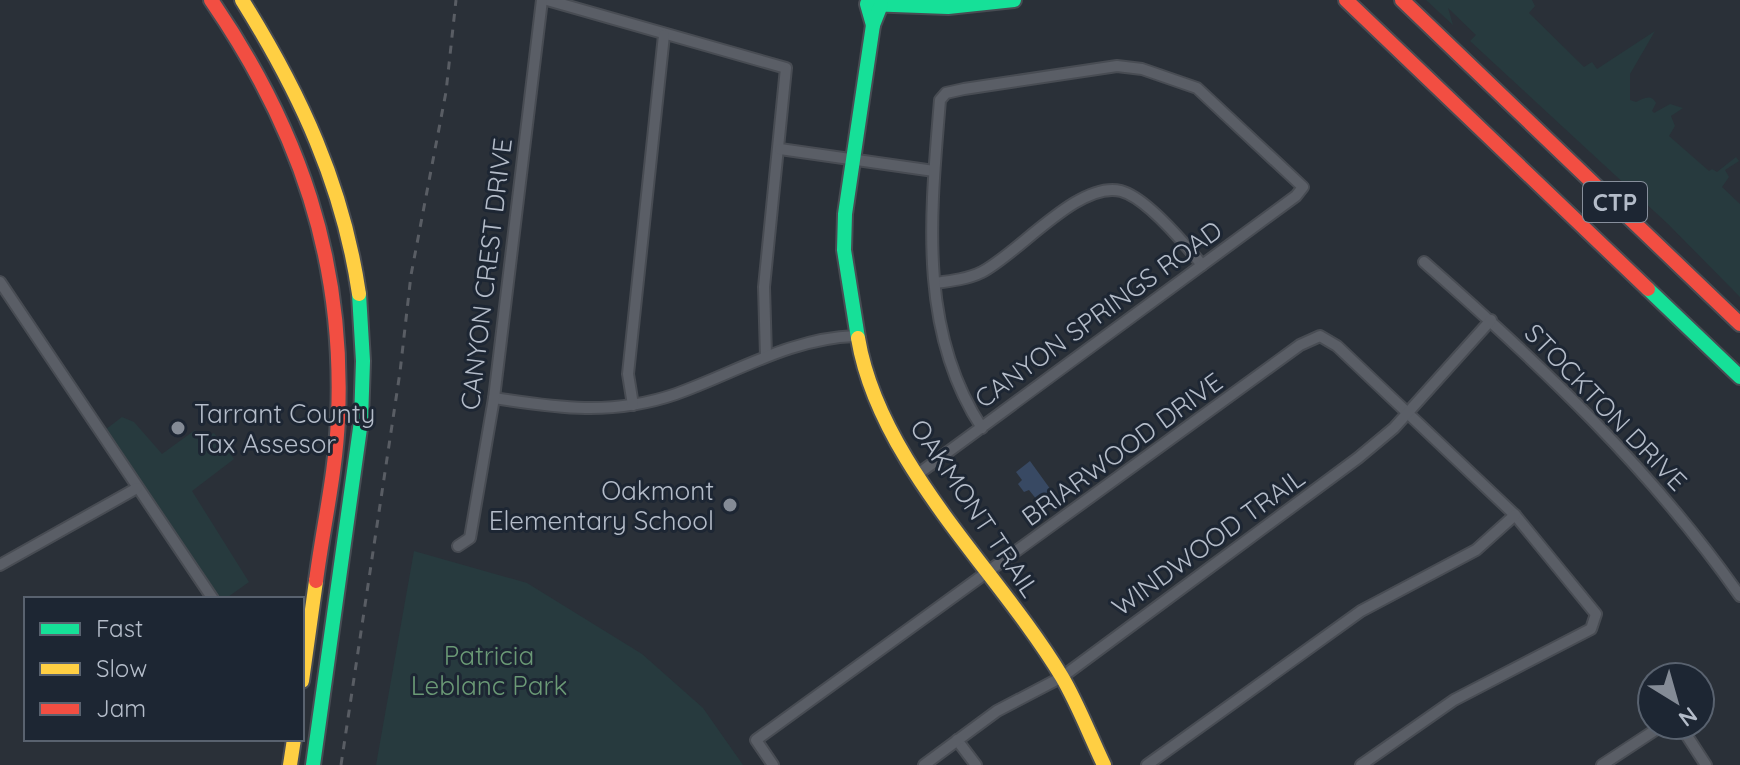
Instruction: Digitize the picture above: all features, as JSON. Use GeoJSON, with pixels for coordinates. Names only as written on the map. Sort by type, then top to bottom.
{"type":"FeatureCollection","features":[{"type":"Feature","properties":{"kind":"main road"},"geometry":{"type":"LineString","coordinates":[[234,0],[215,6],[287,124],[316,207],[335,307],[338,420],[304,655]]}},
{"type":"Feature","properties":{"kind":"main road"},"geometry":{"type":"LineString","coordinates":[[242,0],[304,102],[340,200],[358,278],[362,314],[361,421],[313,765]]}},
{"type":"Feature","properties":{"kind":"main road"},"geometry":{"type":"LineString","coordinates":[[874,2],[948,7],[1014,0]]}},
{"type":"Feature","properties":{"kind":"main road","name":"CTP"},"geometry":{"type":"LineString","coordinates":[[1346,0],[1491,135],[1740,377]]}},
{"type":"Feature","properties":{"kind":"main road","name":"CTP"},"geometry":{"type":"LineString","coordinates":[[1402,0],[1740,324]]}},
{"type":"Feature","properties":{"kind":"main road","name":"OAKMONT TRAIL"},"geometry":{"type":"LineString","coordinates":[[874,2],[845,214],[844,250],[855,336],[874,392],[918,474],[1062,677],[1104,765]]}},
{"type":"Feature","properties":{"kind":"main road"},"geometry":{"type":"LineString","coordinates":[[316,207],[340,200]]}},
{"type":"Feature","properties":{"kind":"main road"},"geometry":{"type":"LineString","coordinates":[[338,420],[361,421]]}},
{"type":"Feature","properties":{"kind":"main road"},"geometry":{"type":"LineString","coordinates":[[290,765],[294,741]]}},
{"type":"Feature","properties":{"kind":"street"},"geometry":{"type":"LineString","coordinates":[[544,0],[786,68],[764,298],[766,356]]}},
{"type":"Feature","properties":{"kind":"street","name":"CANYON CREST DRIVE"},"geometry":{"type":"LineString","coordinates":[[458,546],[470,538],[494,398],[544,0]]}},
{"type":"Feature","properties":{"kind":"street"},"geometry":{"type":"LineString","coordinates":[[633,405],[628,374],[664,35]]}},
{"type":"Feature","properties":{"kind":"street","name":"CANYON SPRINGS ROAD"},"geometry":{"type":"LineString","coordinates":[[918,474],[1303,187],[1197,88],[1142,69],[1117,66],[1084,68],[946,93],[940,100],[934,171]]}},
{"type":"Feature","properties":{"kind":"street"},"geometry":{"type":"LineString","coordinates":[[780,149],[934,171],[935,283],[945,355],[961,393],[982,428]]}},
{"type":"Feature","properties":{"kind":"street"},"geometry":{"type":"LineString","coordinates":[[935,283],[984,271],[1065,211],[1095,192],[1107,190],[1131,195],[1202,265]]}},
{"type":"Feature","properties":{"kind":"street","name":"STOCKTON DRIVE"},"geometry":{"type":"LineString","coordinates":[[1424,262],[1578,402],[1674,509],[1740,596]]}},
{"type":"Feature","properties":{"kind":"street"},"geometry":{"type":"LineString","coordinates":[[0,282],[212,597]]}},
{"type":"Feature","properties":{"kind":"street","name":"WINDWOOD TRAIL"},"geometry":{"type":"LineString","coordinates":[[924,765],[1009,703],[1062,677],[1358,458],[1407,413],[1491,320]]}},
{"type":"Feature","properties":{"kind":"street"},"geometry":{"type":"LineString","coordinates":[[494,398],[578,410],[633,405],[675,394],[766,356],[826,338],[855,336]]}},
{"type":"Feature","properties":{"kind":"street","name":"BRIARWOOD DRIVE"},"geometry":{"type":"LineString","coordinates":[[773,765],[756,740],[955,594],[990,574],[1300,345],[1320,336],[1337,346],[1407,413]]}},
{"type":"Feature","properties":{"kind":"street"},"geometry":{"type":"LineString","coordinates":[[1361,765],[1454,700],[1591,629],[1596,617],[1591,604],[1515,515],[1407,413]]}},
{"type":"Feature","properties":{"kind":"street"},"geometry":{"type":"LineString","coordinates":[[0,565],[137,488]]}},
{"type":"Feature","properties":{"kind":"street"},"geometry":{"type":"LineString","coordinates":[[1147,765],[1361,611],[1476,550],[1515,515]]}},
{"type":"Feature","properties":{"kind":"street"},"geometry":{"type":"LineString","coordinates":[[304,662],[328,666]]}},
{"type":"Feature","properties":{"kind":"street"},"geometry":{"type":"LineString","coordinates":[[957,740],[976,765]]}},
{"type":"Feature","properties":{"kind":"street"},"geometry":{"type":"LineString","coordinates":[[1602,765],[1639,741]]}},
{"type":"Feature","properties":{"kind":"street"},"geometry":{"type":"LineString","coordinates":[[1690,741],[1706,765]]}},
{"type":"Feature","properties":{"kind":"green space"},"geometry":{"type":"Polygon","coordinates":[[[1426,0],[1532,0],[1535,6],[1529,13],[1584,67],[1592,62],[1597,69],[1655,31],[1630,74],[1630,100],[1636,102],[1652,98],[1656,103],[1654,113],[1670,104],[1683,108],[1671,116],[1675,126],[1669,136],[1709,171],[1717,172],[1736,157],[1739,161],[1725,170],[1729,177],[1722,187],[1740,204],[1740,297],[1668,224],[1470,41],[1476,35],[1448,8],[1453,25],[1426,0]]]}},
{"type":"Feature","properties":{"kind":"green space"},"geometry":{"type":"Polygon","coordinates":[[[122,417],[134,422],[162,454],[195,430],[202,438],[214,433],[234,459],[192,491],[249,582],[228,597],[212,597],[101,433],[122,417]]]}},
{"type":"Feature","properties":{"kind":"green space","name":"Patricia Leblanc Park"},"geometry":{"type":"Polygon","coordinates":[[[414,551],[527,583],[642,654],[703,708],[743,765],[376,765],[414,551]]]}},
{"type":"Feature","properties":{"kind":"water"},"geometry":{"type":"Polygon","coordinates":[[[1030,461],[1051,490],[1037,500],[1029,490],[1024,492],[1018,484],[1022,480],[1016,472],[1030,461]]]}},
{"type":"Feature","properties":{"kind":"railway"},"geometry":{"type":"LineString","coordinates":[[341,765],[400,372],[411,275],[446,92],[456,0]]}},
{"type":"Feature","properties":{"kind":"traffic: fast"},"geometry":{"type":"LineString","coordinates":[[873,25],[867,4],[948,7],[1014,0]]}},
{"type":"Feature","properties":{"kind":"traffic: fast"},"geometry":{"type":"LineString","coordinates":[[858,338],[844,250],[845,214],[873,25],[881,5]]}},
{"type":"Feature","properties":{"kind":"traffic: fast"},"geometry":{"type":"LineString","coordinates":[[1648,289],[1740,377]]}},
{"type":"Feature","properties":{"kind":"traffic: fast"},"geometry":{"type":"LineString","coordinates":[[313,765],[361,421],[363,361],[359,294]]}},
{"type":"Feature","properties":{"kind":"traffic: slow"},"geometry":{"type":"LineString","coordinates":[[242,0],[282,70],[316,141],[342,215],[359,294]]}},
{"type":"Feature","properties":{"kind":"traffic: slow"},"geometry":{"type":"LineString","coordinates":[[858,338],[870,384],[890,429],[944,515],[1036,637],[1062,677],[1104,765]]}},
{"type":"Feature","properties":{"kind":"traffic: slow"},"geometry":{"type":"LineString","coordinates":[[304,667],[316,581]]}},
{"type":"Feature","properties":{"kind":"traffic: slow"},"geometry":{"type":"LineString","coordinates":[[290,765],[294,741]]}},
{"type":"Feature","properties":{"kind":"traffic: jam"},"geometry":{"type":"LineString","coordinates":[[211,0],[242,48],[292,147],[324,250],[338,360],[338,418],[316,581]]}},
{"type":"Feature","properties":{"kind":"traffic: jam"},"geometry":{"type":"LineString","coordinates":[[1346,0],[1648,289]]}},
{"type":"Feature","properties":{"kind":"traffic: jam"},"geometry":{"type":"LineString","coordinates":[[1402,0],[1740,324]]}},
{"type":"Feature","properties":{"kind":"place","name":"Tarrant County Tax Assesor"},"geometry":{"type":"Point","coordinates":[178,428]}},
{"type":"Feature","properties":{"kind":"place","name":"Oakmont Elementary School"},"geometry":{"type":"Point","coordinates":[730,505]}}]}
